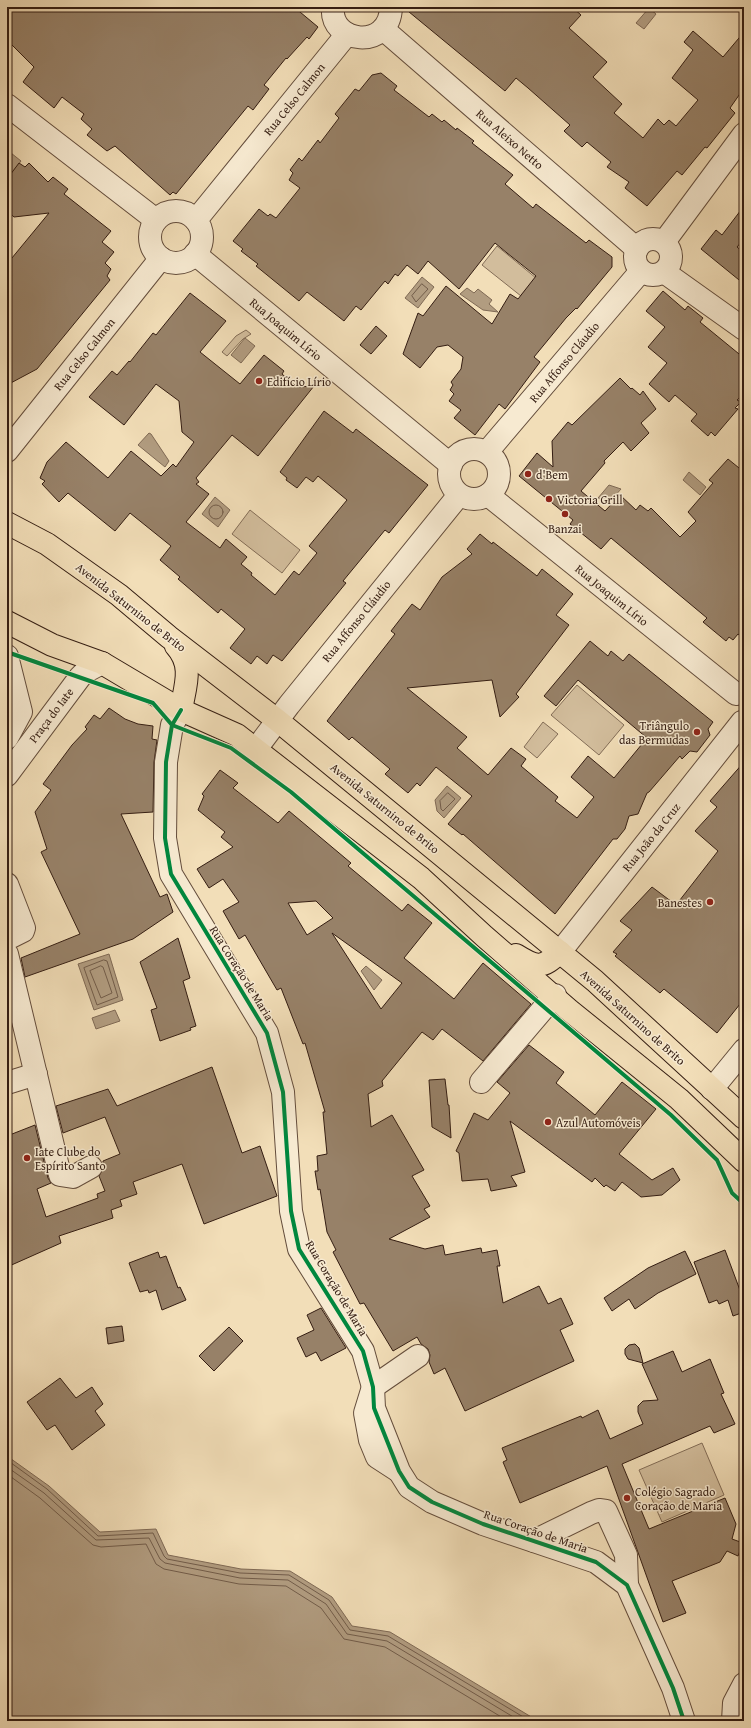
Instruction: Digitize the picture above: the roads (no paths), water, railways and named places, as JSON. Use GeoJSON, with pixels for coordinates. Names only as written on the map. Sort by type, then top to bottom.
{"type":"FeatureCollection","features":[{"type":"Feature","properties":{"kind":"main road","name":"Avenida Saturnino de Brito"},"geometry":{"type":"LineString","coordinates":[[7,523],[47,544],[119,595],[169,637],[277,720],[595,981],[744,1118]]}},
{"type":"Feature","properties":{"kind":"main road"},"geometry":{"type":"LineString","coordinates":[[7,622],[52,645],[102,663],[181,710],[236,735],[256,749],[421,878],[484,936],[555,995],[569,1010],[679,1099],[744,1161]]}},
{"type":"Feature","properties":{"kind":"main road"},"geometry":{"type":"LineString","coordinates":[[169,637],[183,654],[188,667],[181,710]]}},
{"type":"Feature","properties":{"kind":"main road"},"geometry":{"type":"LineString","coordinates":[[484,936],[529,964],[539,966],[548,964],[560,952]]}},
{"type":"Feature","properties":{"kind":"street"},"geometry":{"type":"LineString","coordinates":[[333,7],[335,20],[340,28],[347,34],[356,38],[366,38],[375,35],[383,29],[390,17],[391,7]]}},
{"type":"Feature","properties":{"kind":"street","name":"Rua Aleixo Netto"},"geometry":{"type":"LineString","coordinates":[[383,29],[637,249]]}},
{"type":"Feature","properties":{"kind":"street","name":"Rua Celso Calmon"},"geometry":{"type":"LineString","coordinates":[[196,220],[347,34]]}},
{"type":"Feature","properties":{"kind":"street"},"geometry":{"type":"LineString","coordinates":[[7,105],[156,220]]}},
{"type":"Feature","properties":{"kind":"street"},"geometry":{"type":"LineString","coordinates":[[664,242],[744,134]]}},
{"type":"Feature","properties":{"kind":"street"},"geometry":{"type":"LineString","coordinates":[[169,212],[184,212],[196,220],[202,232],[201,244],[195,254],[187,260],[178,263],[169,262],[161,258],[151,244],[150,236],[156,220],[169,212]]}},
{"type":"Feature","properties":{"kind":"street"},"geometry":{"type":"LineString","coordinates":[[649,239],[657,239],[664,242],[670,249],[672,257],[670,265],[664,272],[653,276],[641,271],[635,261],[637,249],[642,243],[649,239]]}},
{"type":"Feature","properties":{"kind":"street","name":"Rua Joaquim Lírio"},"geometry":{"type":"LineString","coordinates":[[195,254],[450,465]]}},
{"type":"Feature","properties":{"kind":"street","name":"Rua Celso Calmon"},"geometry":{"type":"LineString","coordinates":[[7,450],[161,258]]}},
{"type":"Feature","properties":{"kind":"street","name":"Rua Affonso Cláudio"},"geometry":{"type":"LineString","coordinates":[[487,452],[641,271]]}},
{"type":"Feature","properties":{"kind":"street"},"geometry":{"type":"LineString","coordinates":[[664,272],[744,329]]}},
{"type":"Feature","properties":{"kind":"street"},"geometry":{"type":"LineString","coordinates":[[473,449],[487,452],[496,461],[500,473],[497,486],[488,495],[474,500],[460,495],[450,482],[450,465],[459,454],[473,449]]}},
{"type":"Feature","properties":{"kind":"street","name":"Rua Affonso Cláudio"},"geometry":{"type":"LineString","coordinates":[[256,749],[277,720],[460,495]]}},
{"type":"Feature","properties":{"kind":"street","name":"Rua Joaquim Lírio"},"geometry":{"type":"LineString","coordinates":[[488,495],[740,689]]}},
{"type":"Feature","properties":{"kind":"street","name":"Praça do Iate"},"geometry":{"type":"LineString","coordinates":[[7,656],[21,712],[7,738]]}},
{"type":"Feature","properties":{"kind":"street","name":"Praça do Iate"},"geometry":{"type":"LineString","coordinates":[[7,774],[85,672],[102,663]]}},
{"type":"Feature","properties":{"kind":"street"},"geometry":{"type":"LineString","coordinates":[[740,689],[735,709],[743,723]]}},
{"type":"Feature","properties":{"kind":"street","name":"Rua Coração de Maria"},"geometry":{"type":"LineString","coordinates":[[181,710],[172,725],[166,762],[165,838],[171,874],[267,1033],[283,1092],[291,1210],[299,1249],[364,1351],[374,1387],[374,1408],[399,1471],[409,1487],[432,1502],[483,1524],[596,1562],[627,1585],[673,1688],[684,1721]]}},
{"type":"Feature","properties":{"kind":"street","name":"Rua João da Cruz"},"geometry":{"type":"LineString","coordinates":[[560,952],[743,723]]}},
{"type":"Feature","properties":{"kind":"street"},"geometry":{"type":"LineString","coordinates":[[7,884],[24,928],[22,931],[7,939]]}},
{"type":"Feature","properties":{"kind":"street"},"geometry":{"type":"LineString","coordinates":[[7,954],[60,1175],[73,1177],[91,1167]]}},
{"type":"Feature","properties":{"kind":"street"},"geometry":{"type":"LineString","coordinates":[[481,1082],[555,995]]}},
{"type":"Feature","properties":{"kind":"street"},"geometry":{"type":"LineString","coordinates":[[712,1089],[744,1050]]}},
{"type":"Feature","properties":{"kind":"street"},"geometry":{"type":"LineString","coordinates":[[7,1083],[36,1074]]}},
{"type":"Feature","properties":{"kind":"street"},"geometry":{"type":"LineString","coordinates":[[374,1387],[418,1356]]}},
{"type":"Feature","properties":{"kind":"street"},"geometry":{"type":"LineString","coordinates":[[534,1541],[591,1513],[599,1510],[606,1511],[626,1555],[627,1585]]}},
{"type":"Feature","properties":{"kind":"street"},"geometry":{"type":"LineString","coordinates":[[733,1721],[734,1703],[744,1684]]}},
{"type":"Feature","properties":{"kind":"water"},"geometry":{"type":"Polygon","coordinates":[[[649,8],[656,14],[644,29],[636,23],[649,8]]]}},
{"type":"Feature","properties":{"kind":"water"},"geometry":{"type":"Polygon","coordinates":[[[11,153],[21,161],[7,179],[7,158],[11,153]]]}},
{"type":"Feature","properties":{"kind":"water"},"geometry":{"type":"Polygon","coordinates":[[[422,277],[434,287],[418,308],[405,298],[422,277]]]}},
{"type":"Feature","properties":{"kind":"water"},"geometry":{"type":"Polygon","coordinates":[[[467,288],[474,293],[478,289],[492,300],[489,304],[498,312],[483,310],[460,294],[467,288]]]}},
{"type":"Feature","properties":{"kind":"water"},"geometry":{"type":"Polygon","coordinates":[[[245,338],[255,346],[241,363],[231,355],[245,338]]]}},
{"type":"Feature","properties":{"kind":"water"},"geometry":{"type":"Polygon","coordinates":[[[149,433],[169,461],[165,467],[138,445],[149,433]]]}},
{"type":"Feature","properties":{"kind":"water"},"geometry":{"type":"Polygon","coordinates":[[[689,472],[706,487],[700,495],[683,480],[689,472]]]}},
{"type":"Feature","properties":{"kind":"water"},"geometry":{"type":"Polygon","coordinates":[[[609,485],[621,489],[611,499],[602,500],[598,498],[609,485]]]}},
{"type":"Feature","properties":{"kind":"water"},"geometry":{"type":"Polygon","coordinates":[[[215,497],[230,510],[218,527],[202,514],[215,497]]]}},
{"type":"Feature","properties":{"kind":"water"},"geometry":{"type":"Polygon","coordinates":[[[447,786],[461,798],[444,818],[437,811],[435,800],[447,786]]]}},
{"type":"Feature","properties":{"kind":"water"},"geometry":{"type":"Polygon","coordinates":[[[109,954],[123,1000],[94,1010],[78,964],[109,954]]]}},
{"type":"Feature","properties":{"kind":"water"},"geometry":{"type":"Polygon","coordinates":[[[366,966],[382,980],[374,990],[361,971],[366,966]]]}},
{"type":"Feature","properties":{"kind":"water"},"geometry":{"type":"Polygon","coordinates":[[[115,1010],[120,1021],[96,1029],[92,1018],[115,1010]]]}},
{"type":"Feature","properties":{"kind":"water"},"geometry":{"type":"Polygon","coordinates":[[[7,1456],[49,1486],[100,1532],[156,1529],[168,1555],[241,1569],[290,1571],[332,1597],[352,1626],[390,1632],[538,1721],[7,1721],[7,1456]]]}},
{"type":"Feature","properties":{"kind":"place","name":"Edifício Lírio"},"geometry":{"type":"Point","coordinates":[259,381]}},
{"type":"Feature","properties":{"kind":"place","name":"d'Bem"},"geometry":{"type":"Point","coordinates":[528,474]}},
{"type":"Feature","properties":{"kind":"place","name":"Victoria Grill"},"geometry":{"type":"Point","coordinates":[549,499]}},
{"type":"Feature","properties":{"kind":"place","name":"Banzai"},"geometry":{"type":"Point","coordinates":[565,514]}},
{"type":"Feature","properties":{"kind":"place","name":"Triângulo das Bermudas"},"geometry":{"type":"Point","coordinates":[697,732]}},
{"type":"Feature","properties":{"kind":"place","name":"Banestes"},"geometry":{"type":"Point","coordinates":[710,902]}},
{"type":"Feature","properties":{"kind":"place","name":"Azul Automóveis"},"geometry":{"type":"Point","coordinates":[548,1122]}},
{"type":"Feature","properties":{"kind":"place","name":"Iate Clube do Espírito Santo"},"geometry":{"type":"Point","coordinates":[27,1158]}},
{"type":"Feature","properties":{"kind":"place","name":"Colégio Sagrado Coração de Maria"},"geometry":{"type":"Point","coordinates":[627,1498]}}]}
